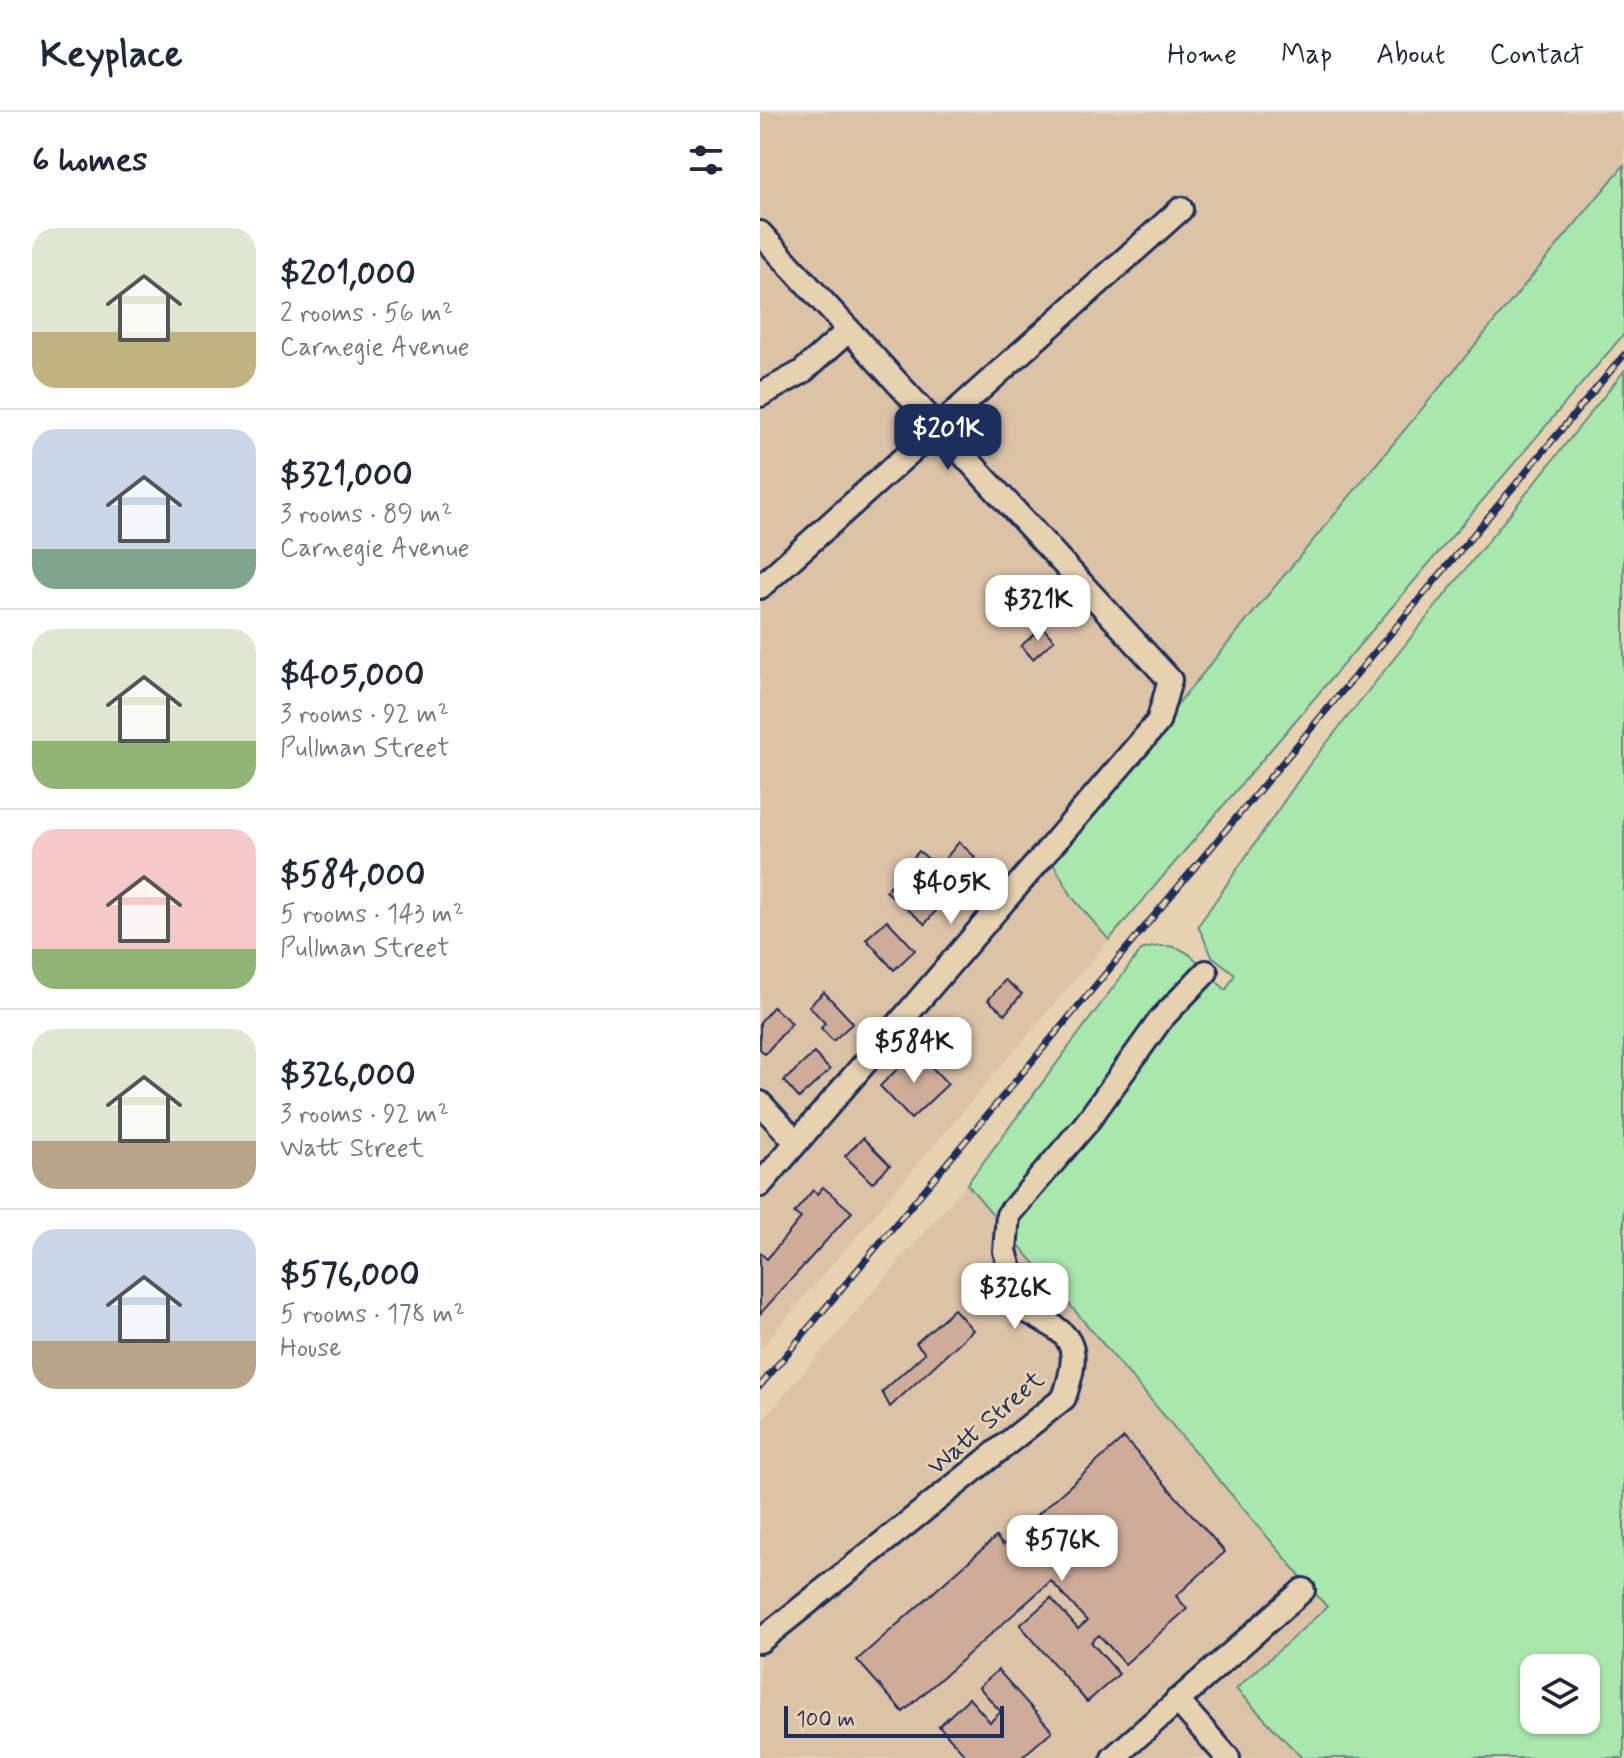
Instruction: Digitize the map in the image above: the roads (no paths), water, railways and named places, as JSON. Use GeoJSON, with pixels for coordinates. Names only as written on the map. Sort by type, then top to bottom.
{"type":"FeatureCollection","features":[{"type":"Feature","properties":{"kind":"street"},"geometry":{"type":"LineString","coordinates":[[760,587],[1181,209]]}},
{"type":"Feature","properties":{"kind":"street"},"geometry":{"type":"LineString","coordinates":[[760,233],[1170,680],[1158,722],[760,1185]]}},
{"type":"Feature","properties":{"kind":"street"},"geometry":{"type":"LineString","coordinates":[[760,395],[802,372],[849,330]]}},
{"type":"Feature","properties":{"kind":"street","name":"Watt Street"},"geometry":{"type":"LineString","coordinates":[[760,1641],[1064,1398],[1075,1364],[1071,1343],[1057,1327],[1021,1308],[1005,1251],[1008,1215],[1085,1125],[1161,1019],[1206,972]]}},
{"type":"Feature","properties":{"kind":"street"},"geometry":{"type":"LineString","coordinates":[[760,1103],[796,1142]]}},
{"type":"Feature","properties":{"kind":"street"},"geometry":{"type":"LineString","coordinates":[[1113,1758],[1303,1590]]}},
{"type":"Feature","properties":{"kind":"street"},"geometry":{"type":"LineString","coordinates":[[1177,1700],[1228,1758]]}},
{"type":"Feature","properties":{"kind":"railway"},"geometry":{"type":"LineString","coordinates":[[760,1386],[1624,355]]}}]}
